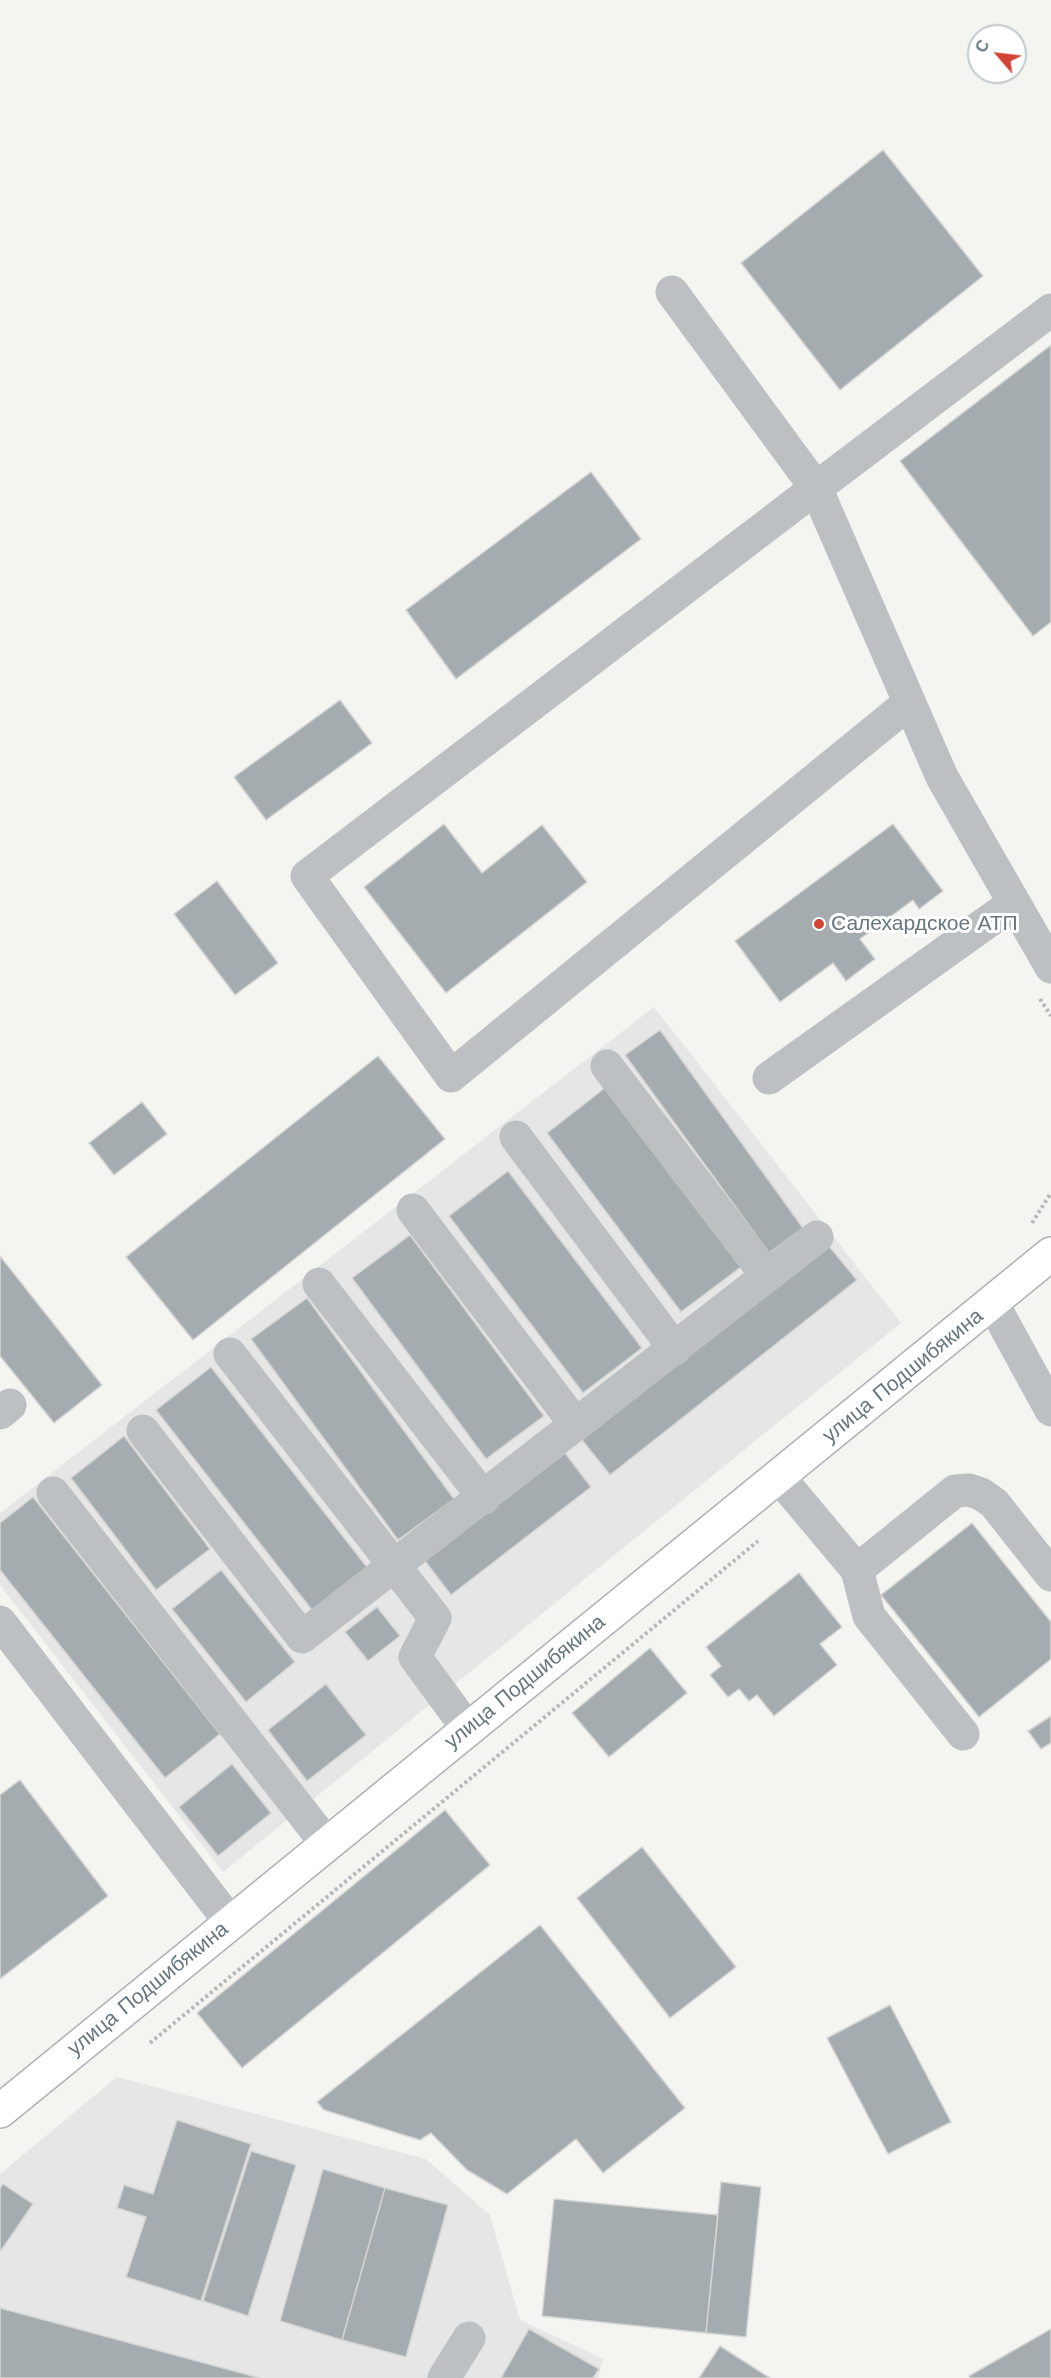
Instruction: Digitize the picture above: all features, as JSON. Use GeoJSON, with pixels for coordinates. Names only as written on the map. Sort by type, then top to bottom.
{"type":"FeatureCollection","features":[{"type":"Feature","properties":{"kind":"main road","name":"улица Подшибякина"},"geometry":{"type":"LineString","coordinates":[[0,2111],[467,1728],[993,1304],[1051,1254]]}},
{"type":"Feature","properties":{"kind":"lane"},"geometry":{"type":"LineString","coordinates":[[672,292],[816,488],[942,777],[1051,967]]}},
{"type":"Feature","properties":{"kind":"lane"},"geometry":{"type":"LineString","coordinates":[[909,703],[451,1076],[307,876],[1051,310]]}},
{"type":"Feature","properties":{"kind":"lane"},"geometry":{"type":"LineString","coordinates":[[769,1078],[1014,903]]}},
{"type":"Feature","properties":{"kind":"lane"},"geometry":{"type":"LineString","coordinates":[[607,1066],[767,1276]]}},
{"type":"Feature","properties":{"kind":"lane"},"geometry":{"type":"LineString","coordinates":[[516,1137],[675,1349]]}},
{"type":"Feature","properties":{"kind":"lane"},"geometry":{"type":"LineString","coordinates":[[413,1210],[576,1425]]}},
{"type":"Feature","properties":{"kind":"lane"},"geometry":{"type":"LineString","coordinates":[[143,1431],[302,1637],[396,1567],[817,1237]]}},
{"type":"Feature","properties":{"kind":"lane"},"geometry":{"type":"LineString","coordinates":[[319,1284],[484,1498]]}},
{"type":"Feature","properties":{"kind":"lane"},"geometry":{"type":"LineString","coordinates":[[993,1304],[1051,1410]]}},
{"type":"Feature","properties":{"kind":"lane"},"geometry":{"type":"LineString","coordinates":[[230,1354],[435,1618],[415,1657],[467,1728]]}},
{"type":"Feature","properties":{"kind":"lane"},"geometry":{"type":"LineString","coordinates":[[778,1477],[857,1570],[869,1616],[963,1734]]}},
{"type":"Feature","properties":{"kind":"lane"},"geometry":{"type":"LineString","coordinates":[[857,1570],[955,1491],[969,1490],[981,1494],[994,1503],[1051,1575]]}},
{"type":"Feature","properties":{"kind":"lane"},"geometry":{"type":"LineString","coordinates":[[54,1493],[326,1843]]}},
{"type":"Feature","properties":{"kind":"lane"},"geometry":{"type":"LineString","coordinates":[[0,1622],[230,1922]]}},
{"type":"Feature","properties":{"kind":"lane"},"geometry":{"type":"LineString","coordinates":[[444,2378],[469,2338]]}},
{"type":"Feature","properties":{"kind":"path"},"geometry":{"type":"LineString","coordinates":[[150,2043],[802,1505]]}},
{"type":"Feature","properties":{"kind":"shaded area"},"geometry":{"type":"Polygon","coordinates":[[[654,1007],[901,1323],[223,1872],[0,1585],[0,1513],[654,1007]]]}},
{"type":"Feature","properties":{"kind":"shaded area"},"geometry":{"type":"Polygon","coordinates":[[[117,2077],[426,2159],[490,2215],[520,2320],[603,2359],[598,2378],[0,2378],[0,2174],[117,2077]]]}},
{"type":"Feature","properties":{"kind":"building"},"geometry":{"type":"Polygon","coordinates":[[[883,150],[983,276],[840,390],[741,263],[883,150]]]}},
{"type":"Feature","properties":{"kind":"building"},"geometry":{"type":"Polygon","coordinates":[[[1051,345],[1051,622],[1033,636],[900,461],[1051,345]]]}},
{"type":"Feature","properties":{"kind":"building"},"geometry":{"type":"Polygon","coordinates":[[[591,472],[641,539],[456,679],[406,610],[591,472]]]}},
{"type":"Feature","properties":{"kind":"building"},"geometry":{"type":"Polygon","coordinates":[[[340,700],[372,743],[266,820],[234,777],[340,700]]]}},
{"type":"Feature","properties":{"kind":"building"},"geometry":{"type":"Polygon","coordinates":[[[444,824],[482,873],[542,825],[587,882],[446,993],[364,887],[444,824]]]}},
{"type":"Feature","properties":{"kind":"building","name":"Салехардское АТП"},"geometry":{"type":"Polygon","coordinates":[[[893,824],[943,891],[919,909],[913,900],[860,939],[875,959],[846,981],[833,963],[780,1002],[735,941],[893,824]]]}},
{"type":"Feature","properties":{"kind":"building"},"geometry":{"type":"Polygon","coordinates":[[[217,881],[278,963],[235,995],[174,914],[217,881]]]}},
{"type":"Feature","properties":{"kind":"building"},"geometry":{"type":"Polygon","coordinates":[[[660,1030],[803,1228],[769,1253],[625,1055],[660,1030]]]}},
{"type":"Feature","properties":{"kind":"building"},"geometry":{"type":"Polygon","coordinates":[[[378,1056],[445,1139],[193,1340],[126,1257],[378,1056]]]}},
{"type":"Feature","properties":{"kind":"building"},"geometry":{"type":"Polygon","coordinates":[[[606,1087],[741,1267],[681,1312],[547,1133],[606,1087]]]}},
{"type":"Feature","properties":{"kind":"building"},"geometry":{"type":"Polygon","coordinates":[[[142,1102],[167,1134],[114,1175],[89,1143],[142,1102]]]}},
{"type":"Feature","properties":{"kind":"building"},"geometry":{"type":"Polygon","coordinates":[[[508,1171],[642,1348],[583,1393],[449,1216],[508,1171]]]}},
{"type":"Feature","properties":{"kind":"building"},"geometry":{"type":"Polygon","coordinates":[[[410,1235],[544,1416],[486,1459],[352,1278],[410,1235]]]}},
{"type":"Feature","properties":{"kind":"building"},"geometry":{"type":"Polygon","coordinates":[[[828,1245],[857,1280],[610,1475],[582,1440],[828,1245]]]}},
{"type":"Feature","properties":{"kind":"building"},"geometry":{"type":"Polygon","coordinates":[[[0,1256],[102,1385],[54,1423],[0,1356],[0,1256]]]}},
{"type":"Feature","properties":{"kind":"building"},"geometry":{"type":"Polygon","coordinates":[[[307,1298],[454,1499],[398,1540],[251,1339],[307,1298]]]}},
{"type":"Feature","properties":{"kind":"building"},"geometry":{"type":"Polygon","coordinates":[[[211,1367],[370,1571],[315,1614],[156,1410],[211,1367]]]}},
{"type":"Feature","properties":{"kind":"building"},"geometry":{"type":"Polygon","coordinates":[[[124,1436],[210,1549],[156,1590],[71,1478],[124,1436]]]}},
{"type":"Feature","properties":{"kind":"building"},"geometry":{"type":"Polygon","coordinates":[[[565,1453],[591,1487],[451,1595],[425,1561],[565,1453]]]}},
{"type":"Feature","properties":{"kind":"building"},"geometry":{"type":"Polygon","coordinates":[[[33,1497],[220,1734],[165,1778],[0,1570],[0,1523],[33,1497]]]}},
{"type":"Feature","properties":{"kind":"building"},"geometry":{"type":"Polygon","coordinates":[[[972,1523],[1051,1622],[1051,1659],[979,1717],[881,1595],[972,1523]]]}},
{"type":"Feature","properties":{"kind":"building"},"geometry":{"type":"Polygon","coordinates":[[[221,1570],[295,1662],[246,1702],[172,1609],[221,1570]]]}},
{"type":"Feature","properties":{"kind":"building"},"geometry":{"type":"Polygon","coordinates":[[[799,1573],[842,1627],[820,1644],[837,1665],[774,1716],[757,1695],[749,1701],[739,1689],[728,1697],[710,1675],[721,1666],[706,1647],[799,1573]]]}},
{"type":"Feature","properties":{"kind":"building"},"geometry":{"type":"Polygon","coordinates":[[[377,1607],[400,1636],[368,1661],[345,1632],[377,1607]]]}},
{"type":"Feature","properties":{"kind":"building"},"geometry":{"type":"Polygon","coordinates":[[[650,1648],[687,1693],[609,1757],[572,1713],[650,1648]]]}},
{"type":"Feature","properties":{"kind":"building"},"geometry":{"type":"Polygon","coordinates":[[[326,1684],[366,1735],[307,1781],[268,1730],[326,1684]]]}},
{"type":"Feature","properties":{"kind":"building"},"geometry":{"type":"Polygon","coordinates":[[[1051,1716],[1051,1743],[1041,1749],[1028,1731],[1051,1716]]]}},
{"type":"Feature","properties":{"kind":"building"},"geometry":{"type":"Polygon","coordinates":[[[232,1764],[271,1813],[218,1856],[179,1807],[232,1764]]]}},
{"type":"Feature","properties":{"kind":"building"},"geometry":{"type":"Polygon","coordinates":[[[20,1780],[108,1896],[0,1979],[0,1795],[20,1780]]]}},
{"type":"Feature","properties":{"kind":"building"},"geometry":{"type":"Polygon","coordinates":[[[445,1810],[490,1865],[242,2068],[197,2013],[445,1810]]]}},
{"type":"Feature","properties":{"kind":"building"},"geometry":{"type":"Polygon","coordinates":[[[642,1847],[736,1967],[670,2018],[577,1898],[642,1847]]]}},
{"type":"Feature","properties":{"kind":"building"},"geometry":{"type":"Polygon","coordinates":[[[540,1925],[685,2108],[603,2173],[576,2139],[507,2194],[467,2170],[431,2133],[420,2140],[324,2110],[317,2102],[540,1925]]]}},
{"type":"Feature","properties":{"kind":"building"},"geometry":{"type":"Polygon","coordinates":[[[890,2005],[951,2122],[888,2154],[827,2038],[890,2005]]]}},
{"type":"Feature","properties":{"kind":"building"},"geometry":{"type":"Polygon","coordinates":[[[177,2120],[251,2144],[201,2301],[126,2277],[146,2217],[117,2208],[124,2185],[153,2194],[177,2120]]]}},
{"type":"Feature","properties":{"kind":"building"},"geometry":{"type":"Polygon","coordinates":[[[251,2151],[296,2165],[248,2316],[203,2301],[251,2151]]]}},
{"type":"Feature","properties":{"kind":"building"},"geometry":{"type":"Polygon","coordinates":[[[323,2169],[385,2188],[342,2340],[280,2321],[323,2169]]]}},
{"type":"Feature","properties":{"kind":"building"},"geometry":{"type":"Polygon","coordinates":[[[721,2182],[761,2187],[746,2337],[706,2333],[721,2182]]]}},
{"type":"Feature","properties":{"kind":"building"},"geometry":{"type":"Polygon","coordinates":[[[3,2184],[33,2204],[0,2252],[0,2188],[3,2184]]]}},
{"type":"Feature","properties":{"kind":"building"},"geometry":{"type":"Polygon","coordinates":[[[385,2188],[448,2205],[406,2357],[342,2340],[385,2188]]]}},
{"type":"Feature","properties":{"kind":"building"},"geometry":{"type":"Polygon","coordinates":[[[554,2199],[718,2215],[706,2333],[542,2316],[554,2199]]]}},
{"type":"Feature","properties":{"kind":"building"},"geometry":{"type":"Polygon","coordinates":[[[0,2308],[260,2378],[0,2378],[0,2308]]]}},
{"type":"Feature","properties":{"kind":"building"},"geometry":{"type":"Polygon","coordinates":[[[529,2329],[599,2369],[593,2378],[501,2378],[529,2329]]]}},
{"type":"Feature","properties":{"kind":"building"},"geometry":{"type":"Polygon","coordinates":[[[1051,2329],[1051,2378],[970,2378],[969,2376],[1051,2329]]]}},
{"type":"Feature","properties":{"kind":"building"},"geometry":{"type":"Polygon","coordinates":[[[720,2346],[770,2378],[699,2378],[720,2346]]]}},
{"type":"Feature","properties":{"kind":"place","name":"Салехардское АТП"},"geometry":{"type":"Point","coordinates":[819,924]}}]}
